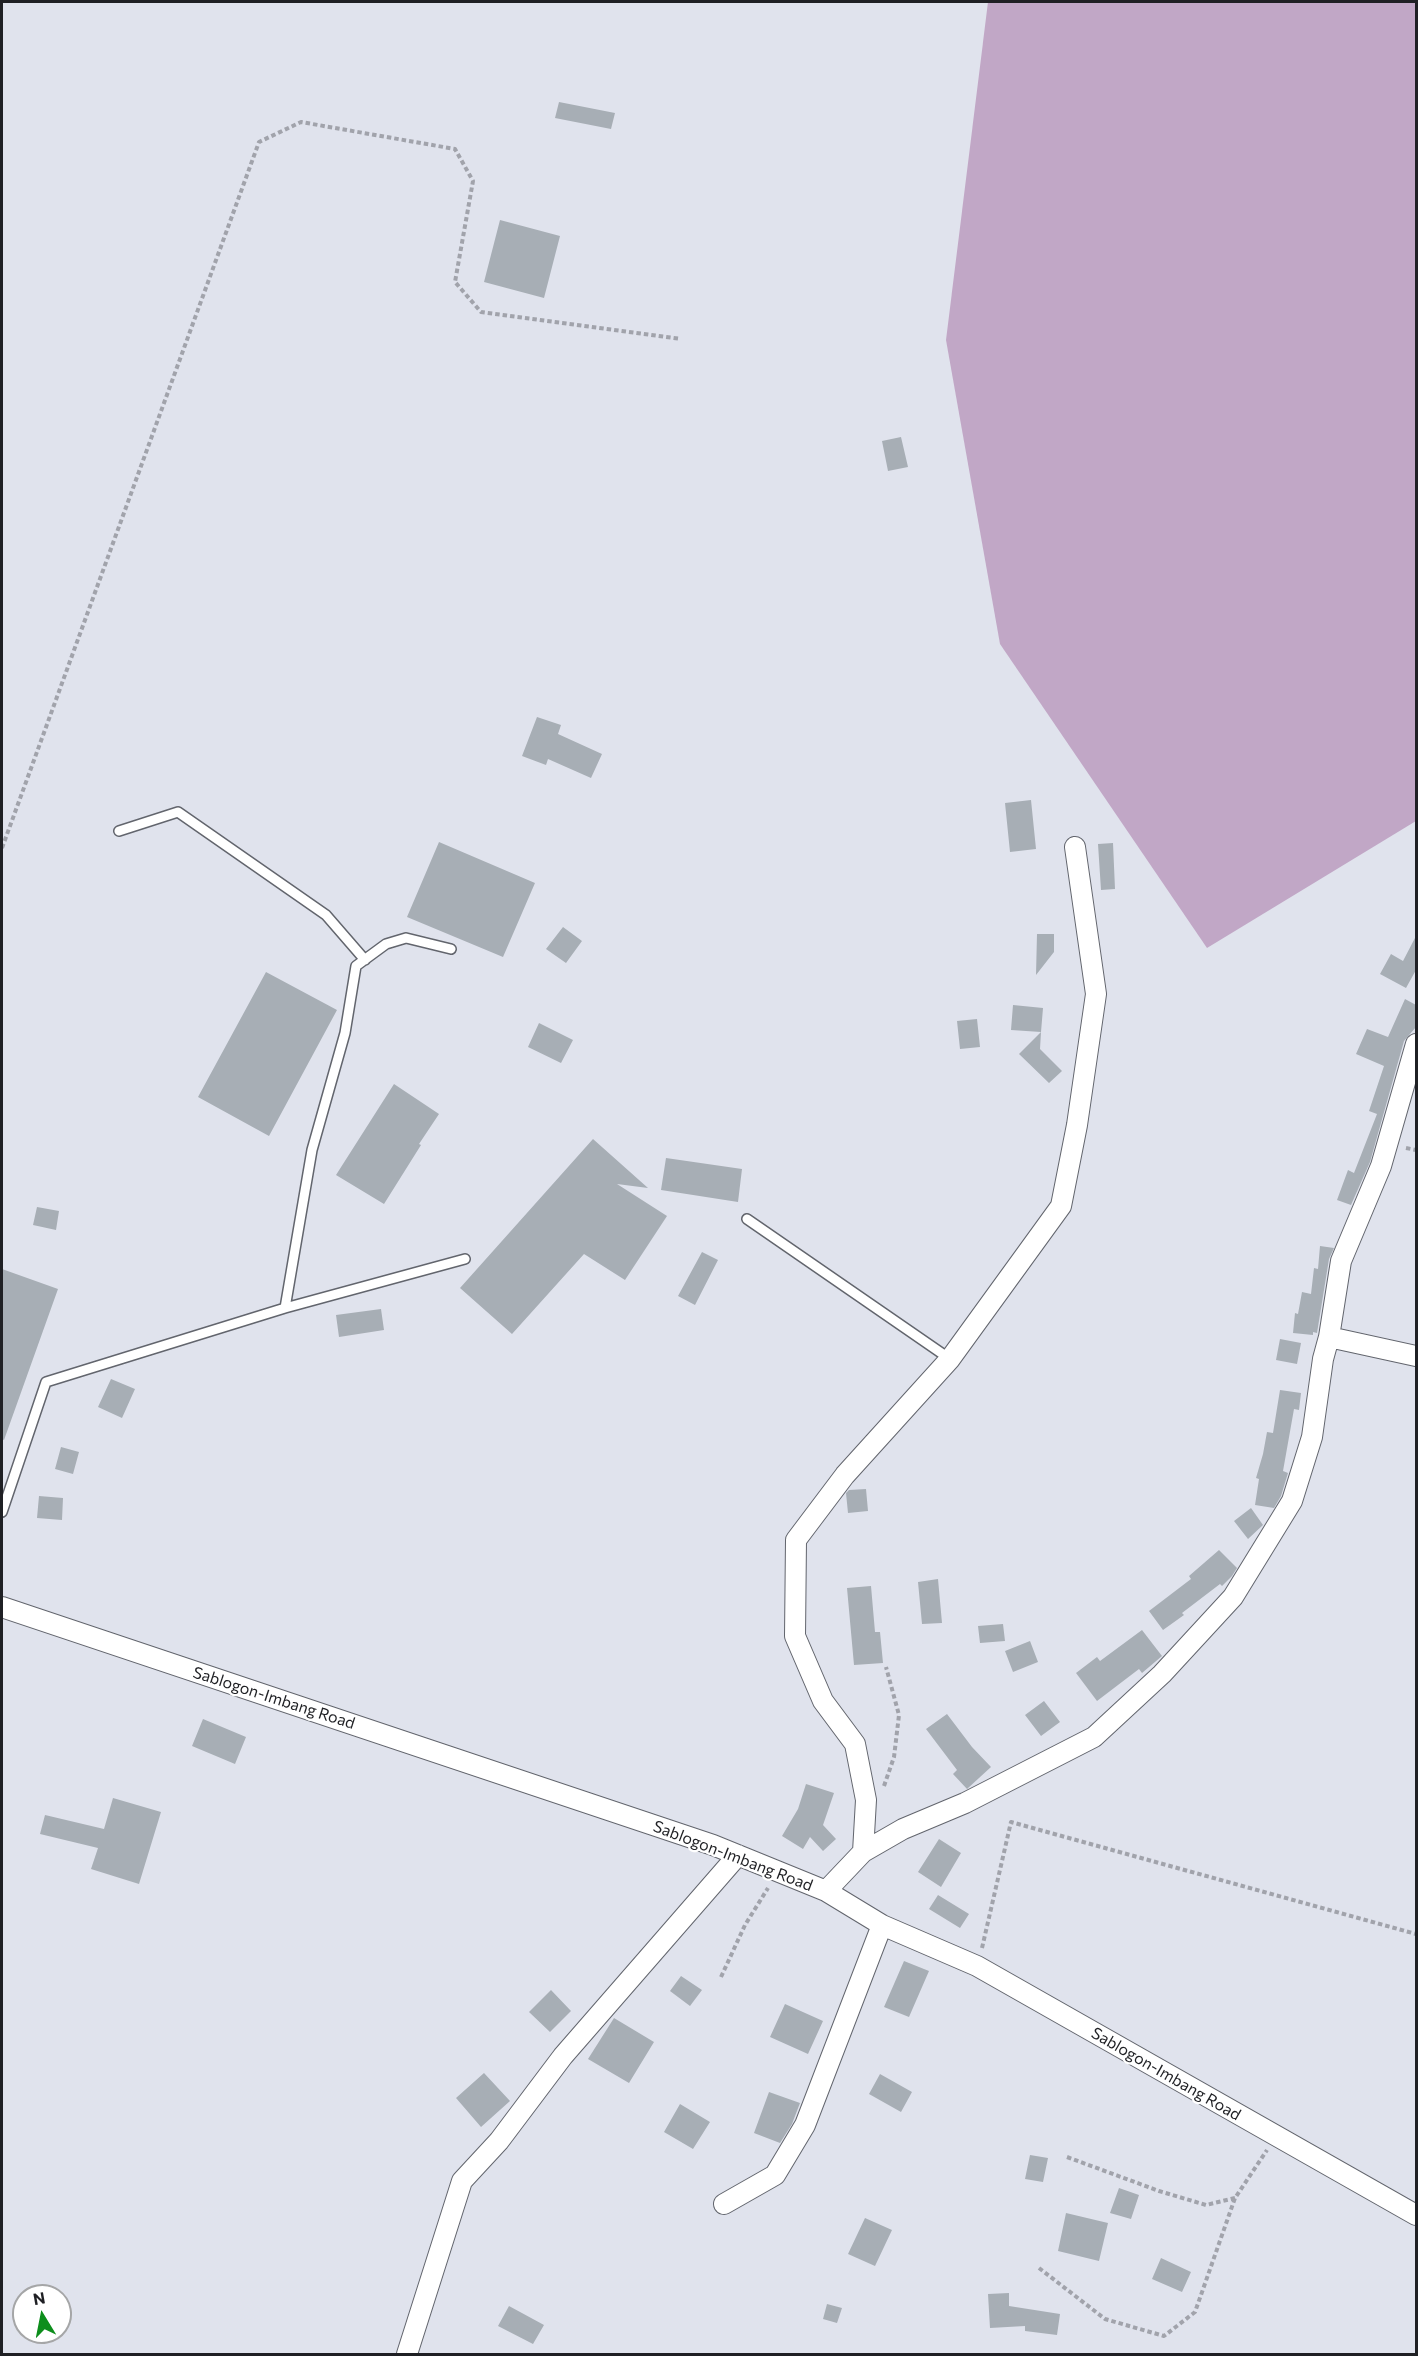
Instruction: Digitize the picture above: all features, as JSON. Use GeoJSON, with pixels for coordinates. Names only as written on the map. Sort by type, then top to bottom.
{"type":"FeatureCollection","features":[{"type":"Feature","properties":{"kind":"street"},"geometry":{"type":"LineString","coordinates":[[863,1852],[866,1800],[855,1744],[823,1701],[795,1636],[796,1540],[845,1475],[950,1359],[1061,1206],[1077,1125],[1096,994],[1075,847]]}},
{"type":"Feature","properties":{"kind":"street"},"geometry":{"type":"LineString","coordinates":[[826,1892],[863,1852],[903,1829],[965,1803],[1094,1737],[1162,1674],[1233,1597],[1292,1500],[1312,1437],[1323,1359],[1329,1337],[1341,1261],[1381,1166],[1416,1044]]}},
{"type":"Feature","properties":{"kind":"street"},"geometry":{"type":"LineString","coordinates":[[1329,1337],[1416,1356]]}},
{"type":"Feature","properties":{"kind":"street","name":"Sablogon-Imbang Road"},"geometry":{"type":"LineString","coordinates":[[2,1607],[713,1845],[826,1892],[882,1925],[977,1966],[1416,2215]]}},
{"type":"Feature","properties":{"kind":"street"},"geometry":{"type":"LineString","coordinates":[[407,2355],[462,2181],[499,2141],[563,2056],[738,1855]]}},
{"type":"Feature","properties":{"kind":"street"},"geometry":{"type":"LineString","coordinates":[[724,2204],[775,2175],[806,2124],[882,1925]]}},
{"type":"Feature","properties":{"kind":"lane"},"geometry":{"type":"LineString","coordinates":[[119,831],[178,812],[326,915],[365,960]]}},
{"type":"Feature","properties":{"kind":"lane"},"geometry":{"type":"LineString","coordinates":[[285,1308],[312,1150],[345,1033],[356,966],[386,944],[406,938],[451,949]]}},
{"type":"Feature","properties":{"kind":"lane"},"geometry":{"type":"LineString","coordinates":[[747,1219],[950,1359]]}},
{"type":"Feature","properties":{"kind":"lane"},"geometry":{"type":"LineString","coordinates":[[2,1512],[46,1382],[285,1308],[465,1259]]}},
{"type":"Feature","properties":{"kind":"path"},"geometry":{"type":"LineString","coordinates":[[2,848],[259,142],[301,122],[455,149],[473,181],[455,282],[481,312],[681,339]]}},
{"type":"Feature","properties":{"kind":"path"},"geometry":{"type":"LineString","coordinates":[[882,1792],[894,1756],[899,1715],[886,1667]]}},
{"type":"Feature","properties":{"kind":"path"},"geometry":{"type":"LineString","coordinates":[[977,1966],[1011,1822],[1416,1934]]}},
{"type":"Feature","properties":{"kind":"path"},"geometry":{"type":"LineString","coordinates":[[721,1977],[745,1925],[778,1872]]}},
{"type":"Feature","properties":{"kind":"path"},"geometry":{"type":"LineString","coordinates":[[1039,2268],[1105,2319],[1164,2336],[1195,2312],[1235,2199],[1276,2136]]}},
{"type":"Feature","properties":{"kind":"path"},"geometry":{"type":"LineString","coordinates":[[1067,2157],[1159,2191],[1206,2205],[1235,2199]]}},
{"type":"Feature","properties":{"kind":"shaded area"},"geometry":{"type":"Polygon","coordinates":[[[988,2],[1416,2],[1416,821],[1207,948],[1000,644],[946,340],[988,2]]]}},
{"type":"Feature","properties":{"kind":"building"},"geometry":{"type":"Polygon","coordinates":[[[559,102],[615,113],[611,129],[555,118],[559,102]]]}},
{"type":"Feature","properties":{"kind":"building"},"geometry":{"type":"Polygon","coordinates":[[[500,220],[560,236],[544,298],[484,282],[500,220]]]}},
{"type":"Feature","properties":{"kind":"building"},"geometry":{"type":"Polygon","coordinates":[[[901,437],[908,467],[888,471],[882,441],[901,437]]]}},
{"type":"Feature","properties":{"kind":"building"},"geometry":{"type":"Polygon","coordinates":[[[537,717],[561,725],[558,734],[602,754],[591,778],[548,759],[546,765],[522,756],[537,717]]]}},
{"type":"Feature","properties":{"kind":"building"},"geometry":{"type":"Polygon","coordinates":[[[1031,800],[1036,849],[1010,852],[1005,803],[1031,800]]]}},
{"type":"Feature","properties":{"kind":"building"},"geometry":{"type":"Polygon","coordinates":[[[439,842],[535,883],[503,957],[407,917],[439,842]]]}},
{"type":"Feature","properties":{"kind":"building"},"geometry":{"type":"Polygon","coordinates":[[[1113,843],[1115,889],[1101,890],[1098,844],[1113,843]]]}},
{"type":"Feature","properties":{"kind":"building"},"geometry":{"type":"Polygon","coordinates":[[[563,927],[582,941],[566,963],[546,949],[563,927]]]}},
{"type":"Feature","properties":{"kind":"building"},"geometry":{"type":"Polygon","coordinates":[[[1037,934],[1054,934],[1054,952],[1036,975],[1037,934]]]}},
{"type":"Feature","properties":{"kind":"building"},"geometry":{"type":"Polygon","coordinates":[[[1416,936],[1416,970],[1406,988],[1380,974],[1391,954],[1403,961],[1416,936]]]}},
{"type":"Feature","properties":{"kind":"building"},"geometry":{"type":"Polygon","coordinates":[[[266,972],[337,1010],[269,1136],[198,1097],[266,972]]]}},
{"type":"Feature","properties":{"kind":"building"},"geometry":{"type":"Polygon","coordinates":[[[1405,999],[1416,1005],[1416,1027],[1404,1041],[1370,1162],[1351,1205],[1337,1200],[1348,1170],[1354,1173],[1377,1114],[1369,1111],[1384,1066],[1356,1054],[1367,1029],[1388,1037],[1405,999]]]}},
{"type":"Feature","properties":{"kind":"building"},"geometry":{"type":"Polygon","coordinates":[[[1013,1005],[1043,1008],[1041,1032],[1011,1030],[1013,1005]]]}},
{"type":"Feature","properties":{"kind":"building"},"geometry":{"type":"Polygon","coordinates":[[[977,1019],[980,1047],[960,1049],[957,1021],[977,1019]]]}},
{"type":"Feature","properties":{"kind":"building"},"geometry":{"type":"Polygon","coordinates":[[[539,1023],[573,1040],[561,1063],[528,1047],[539,1023]]]}},
{"type":"Feature","properties":{"kind":"building"},"geometry":{"type":"Polygon","coordinates":[[[1041,1032],[1040,1049],[1062,1071],[1049,1083],[1019,1054],[1041,1032]]]}},
{"type":"Feature","properties":{"kind":"building"},"geometry":{"type":"Polygon","coordinates":[[[394,1084],[439,1114],[384,1204],[336,1175],[394,1084]]]}},
{"type":"Feature","properties":{"kind":"building"},"geometry":{"type":"Polygon","coordinates":[[[593,1139],[648,1188],[617,1184],[667,1216],[625,1280],[584,1254],[512,1334],[460,1288],[593,1139]]]}},
{"type":"Feature","properties":{"kind":"building"},"geometry":{"type":"Polygon","coordinates":[[[666,1158],[742,1169],[738,1202],[661,1190],[666,1158]]]}},
{"type":"Feature","properties":{"kind":"building"},"geometry":{"type":"Polygon","coordinates":[[[37,1207],[59,1211],[56,1230],[33,1225],[37,1207]]]}},
{"type":"Feature","properties":{"kind":"building"},"geometry":{"type":"Polygon","coordinates":[[[1320,1246],[1334,1248],[1329,1259],[1317,1333],[1313,1332],[1313,1335],[1293,1333],[1295,1313],[1298,1314],[1302,1292],[1311,1294],[1314,1268],[1318,1269],[1320,1246]]]}},
{"type":"Feature","properties":{"kind":"building"},"geometry":{"type":"Polygon","coordinates":[[[702,1252],[718,1260],[695,1305],[678,1296],[702,1252]]]}},
{"type":"Feature","properties":{"kind":"building"},"geometry":{"type":"Polygon","coordinates":[[[2,1269],[58,1289],[4,1440],[2,1439],[2,1269]]]}},
{"type":"Feature","properties":{"kind":"building"},"geometry":{"type":"Polygon","coordinates":[[[381,1309],[384,1330],[339,1337],[336,1315],[381,1309]]]}},
{"type":"Feature","properties":{"kind":"building"},"geometry":{"type":"Polygon","coordinates":[[[1280,1339],[1301,1343],[1297,1364],[1276,1360],[1280,1339]]]}},
{"type":"Feature","properties":{"kind":"building"},"geometry":{"type":"Polygon","coordinates":[[[111,1379],[135,1389],[122,1418],[98,1407],[111,1379]]]}},
{"type":"Feature","properties":{"kind":"building"},"geometry":{"type":"Polygon","coordinates":[[[1280,1390],[1301,1393],[1299,1410],[1294,1409],[1283,1471],[1288,1473],[1281,1496],[1274,1508],[1255,1505],[1259,1479],[1256,1478],[1267,1432],[1273,1433],[1280,1390]]]}},
{"type":"Feature","properties":{"kind":"building"},"geometry":{"type":"Polygon","coordinates":[[[61,1447],[79,1452],[73,1474],[55,1469],[61,1447]]]}},
{"type":"Feature","properties":{"kind":"building"},"geometry":{"type":"Polygon","coordinates":[[[866,1489],[868,1511],[848,1513],[846,1493],[849,1490],[866,1489]]]}},
{"type":"Feature","properties":{"kind":"building"},"geometry":{"type":"Polygon","coordinates":[[[39,1496],[63,1498],[62,1520],[37,1518],[39,1496]]]}},
{"type":"Feature","properties":{"kind":"building"},"geometry":{"type":"Polygon","coordinates":[[[1251,1508],[1263,1525],[1248,1539],[1234,1521],[1251,1508]]]}},
{"type":"Feature","properties":{"kind":"building"},"geometry":{"type":"Polygon","coordinates":[[[1219,1550],[1237,1568],[1232,1576],[1163,1630],[1149,1611],[1191,1579],[1189,1576],[1219,1550]]]}},
{"type":"Feature","properties":{"kind":"building"},"geometry":{"type":"Polygon","coordinates":[[[938,1579],[942,1623],[922,1624],[918,1582],[938,1579]]]}},
{"type":"Feature","properties":{"kind":"building"},"geometry":{"type":"Polygon","coordinates":[[[871,1586],[875,1632],[880,1632],[883,1663],[854,1665],[847,1588],[871,1586]]]}},
{"type":"Feature","properties":{"kind":"building"},"geometry":{"type":"Polygon","coordinates":[[[1003,1624],[1005,1641],[980,1643],[978,1626],[1003,1624]]]}},
{"type":"Feature","properties":{"kind":"building"},"geometry":{"type":"Polygon","coordinates":[[[1142,1630],[1162,1656],[1142,1673],[1139,1669],[1097,1701],[1076,1673],[1097,1657],[1100,1661],[1142,1630]]]}},
{"type":"Feature","properties":{"kind":"building"},"geometry":{"type":"Polygon","coordinates":[[[1030,1641],[1038,1662],[1013,1672],[1005,1651],[1030,1641]]]}},
{"type":"Feature","properties":{"kind":"building"},"geometry":{"type":"Polygon","coordinates":[[[1044,1701],[1060,1722],[1041,1736],[1025,1715],[1044,1701]]]}},
{"type":"Feature","properties":{"kind":"building"},"geometry":{"type":"Polygon","coordinates":[[[947,1714],[972,1747],[991,1767],[967,1789],[953,1774],[957,1770],[926,1729],[947,1714]]]}},
{"type":"Feature","properties":{"kind":"building"},"geometry":{"type":"Polygon","coordinates":[[[203,1719],[246,1737],[235,1764],[192,1746],[203,1719]]]}},
{"type":"Feature","properties":{"kind":"building"},"geometry":{"type":"Polygon","coordinates":[[[806,1784],[834,1793],[823,1825],[836,1839],[823,1851],[810,1837],[803,1849],[782,1836],[798,1809],[806,1784]]]}},
{"type":"Feature","properties":{"kind":"building"},"geometry":{"type":"Polygon","coordinates":[[[113,1798],[161,1812],[139,1884],[91,1869],[98,1848],[40,1834],[45,1815],[104,1829],[113,1798]]]}},
{"type":"Feature","properties":{"kind":"building"},"geometry":{"type":"Polygon","coordinates":[[[939,1839],[961,1853],[941,1887],[918,1872],[939,1839]]]}},
{"type":"Feature","properties":{"kind":"building"},"geometry":{"type":"Polygon","coordinates":[[[938,1895],[969,1914],[960,1928],[929,1909],[938,1895]]]}},
{"type":"Feature","properties":{"kind":"building"},"geometry":{"type":"Polygon","coordinates":[[[904,1961],[929,1971],[909,2017],[884,2007],[904,1961]]]}},
{"type":"Feature","properties":{"kind":"building"},"geometry":{"type":"Polygon","coordinates":[[[681,1976],[702,1990],[690,2006],[670,1991],[681,1976]]]}},
{"type":"Feature","properties":{"kind":"building"},"geometry":{"type":"Polygon","coordinates":[[[551,1990],[571,2011],[550,2032],[529,2012],[551,1990]]]}},
{"type":"Feature","properties":{"kind":"building"},"geometry":{"type":"Polygon","coordinates":[[[785,2004],[823,2021],[808,2054],[770,2037],[785,2004]]]}},
{"type":"Feature","properties":{"kind":"building"},"geometry":{"type":"Polygon","coordinates":[[[614,2018],[654,2042],[629,2083],[588,2059],[614,2018]]]}},
{"type":"Feature","properties":{"kind":"building"},"geometry":{"type":"Polygon","coordinates":[[[484,2073],[510,2101],[481,2127],[456,2098],[484,2073]]]}},
{"type":"Feature","properties":{"kind":"building"},"geometry":{"type":"Polygon","coordinates":[[[880,2074],[912,2092],[901,2112],[869,2094],[880,2074]]]}},
{"type":"Feature","properties":{"kind":"building"},"geometry":{"type":"Polygon","coordinates":[[[769,2092],[800,2103],[792,2124],[780,2143],[754,2133],[769,2092]]]}},
{"type":"Feature","properties":{"kind":"building"},"geometry":{"type":"Polygon","coordinates":[[[680,2104],[710,2122],[693,2149],[664,2132],[680,2104]]]}},
{"type":"Feature","properties":{"kind":"building"},"geometry":{"type":"Polygon","coordinates":[[[1030,2155],[1048,2158],[1043,2182],[1025,2179],[1030,2155]]]}},
{"type":"Feature","properties":{"kind":"building"},"geometry":{"type":"Polygon","coordinates":[[[1119,2188],[1139,2195],[1131,2219],[1110,2213],[1119,2188]]]}},
{"type":"Feature","properties":{"kind":"building"},"geometry":{"type":"Polygon","coordinates":[[[1066,2213],[1108,2223],[1099,2261],[1058,2251],[1066,2213]]]}},
{"type":"Feature","properties":{"kind":"building"},"geometry":{"type":"Polygon","coordinates":[[[865,2218],[892,2230],[875,2266],[848,2254],[865,2218]]]}},
{"type":"Feature","properties":{"kind":"building"},"geometry":{"type":"Polygon","coordinates":[[[1161,2258],[1191,2272],[1182,2292],[1152,2279],[1161,2258]]]}},
{"type":"Feature","properties":{"kind":"building"},"geometry":{"type":"Polygon","coordinates":[[[1009,2293],[1009,2306],[1060,2314],[1057,2335],[1025,2331],[1025,2326],[990,2328],[988,2294],[1009,2293]]]}},
{"type":"Feature","properties":{"kind":"building"},"geometry":{"type":"Polygon","coordinates":[[[827,2304],[842,2308],[837,2323],[823,2319],[827,2304]]]}},
{"type":"Feature","properties":{"kind":"building"},"geometry":{"type":"Polygon","coordinates":[[[509,2306],[544,2325],[533,2344],[498,2326],[509,2306]]]}}]}
